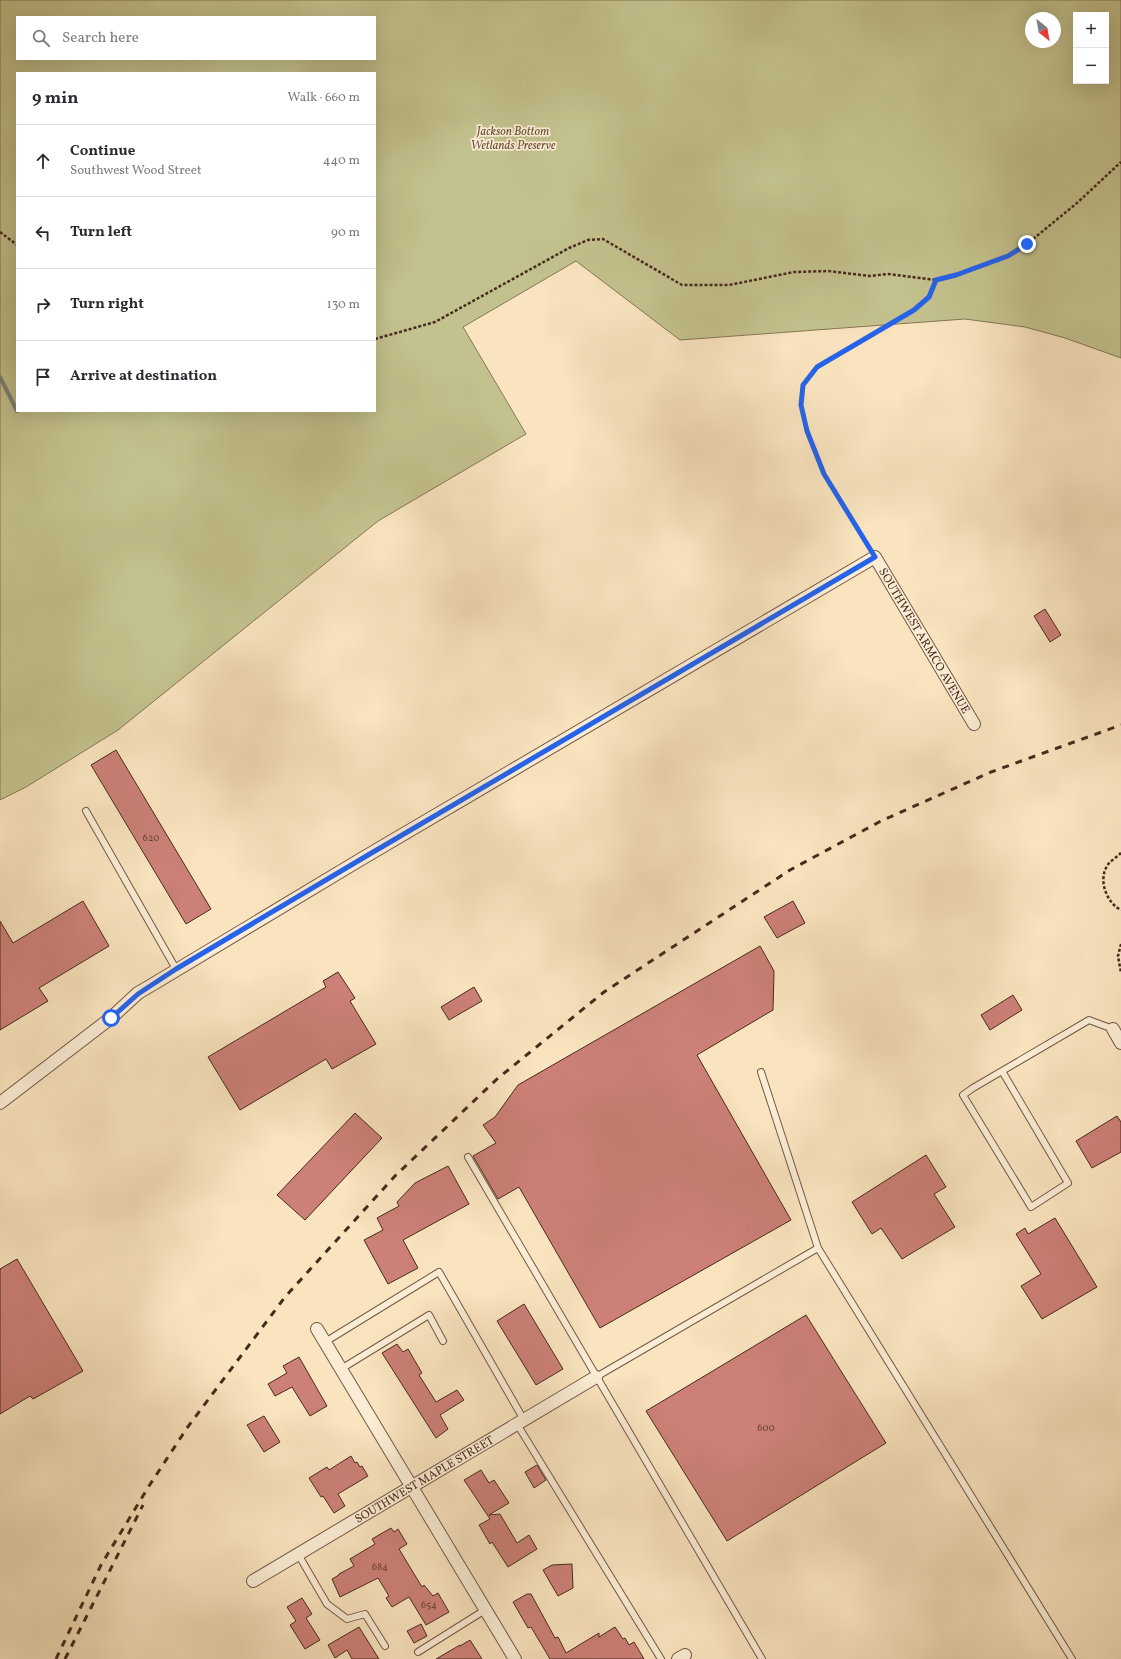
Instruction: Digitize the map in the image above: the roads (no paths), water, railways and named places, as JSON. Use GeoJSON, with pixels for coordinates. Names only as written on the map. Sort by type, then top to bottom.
{"type":"FeatureCollection","features":[{"type":"Feature","properties":{"kind":"street","name":"SOUTHWEST ARMCO AVENUE"},"geometry":{"type":"LineString","coordinates":[[176,969],[875,557],[974,724]]}},
{"type":"Feature","properties":{"kind":"street"},"geometry":{"type":"LineString","coordinates":[[0,1103],[111,1018],[138,994],[176,969]]}},
{"type":"Feature","properties":{"kind":"street"},"geometry":{"type":"LineString","coordinates":[[1113,1029],[1121,1043]]}},
{"type":"Feature","properties":{"kind":"street"},"geometry":{"type":"LineString","coordinates":[[317,1329],[412,1485],[515,1659]]}},
{"type":"Feature","properties":{"kind":"street","name":"SOUTHWEST MAPLE STREET"},"geometry":{"type":"LineString","coordinates":[[253,1581],[412,1485],[596,1377]]}},
{"type":"Feature","properties":{"kind":"lane"},"geometry":{"type":"LineString","coordinates":[[86,811],[176,969]]}},
{"type":"Feature","properties":{"kind":"lane"},"geometry":{"type":"LineString","coordinates":[[1002,1071],[1068,1183],[1031,1207],[963,1095],[1002,1071],[1089,1020],[1113,1029]]}},
{"type":"Feature","properties":{"kind":"lane"},"geometry":{"type":"LineString","coordinates":[[761,1072],[818,1248],[1072,1659]]}},
{"type":"Feature","properties":{"kind":"lane"},"geometry":{"type":"LineString","coordinates":[[468,1157],[762,1659]]}},
{"type":"Feature","properties":{"kind":"lane"},"geometry":{"type":"LineString","coordinates":[[596,1377],[818,1248]]}},
{"type":"Feature","properties":{"kind":"lane"},"geometry":{"type":"LineString","coordinates":[[325,1342],[439,1272],[520,1422],[661,1659]]}},
{"type":"Feature","properties":{"kind":"lane"},"geometry":{"type":"LineString","coordinates":[[341,1369],[429,1316],[442,1341]]}},
{"type":"Feature","properties":{"kind":"lane"},"geometry":{"type":"LineString","coordinates":[[298,1554],[328,1604],[347,1619],[365,1614],[385,1646]]}},
{"type":"Feature","properties":{"kind":"lane"},"geometry":{"type":"LineString","coordinates":[[418,1652],[485,1610]]}},
{"type":"Feature","properties":{"kind":"waterway"},"geometry":{"type":"LineString","coordinates":[[0,377],[16,409]]}},
{"type":"Feature","properties":{"kind":"railway"},"geometry":{"type":"LineString","coordinates":[[56,1659],[101,1565],[149,1486],[187,1428],[285,1297],[395,1176],[497,1079],[604,992],[790,870],[881,821],[991,772],[1121,725]]}},
{"type":"Feature","properties":{"kind":"railway"},"geometry":{"type":"LineString","coordinates":[[65,1659],[143,1505]]}},
{"type":"Feature","properties":{"kind":"park label","name":"Jackson Bottom Wetlands Preserve"},"geometry":{"type":"Point","coordinates":[513,138]}}]}
